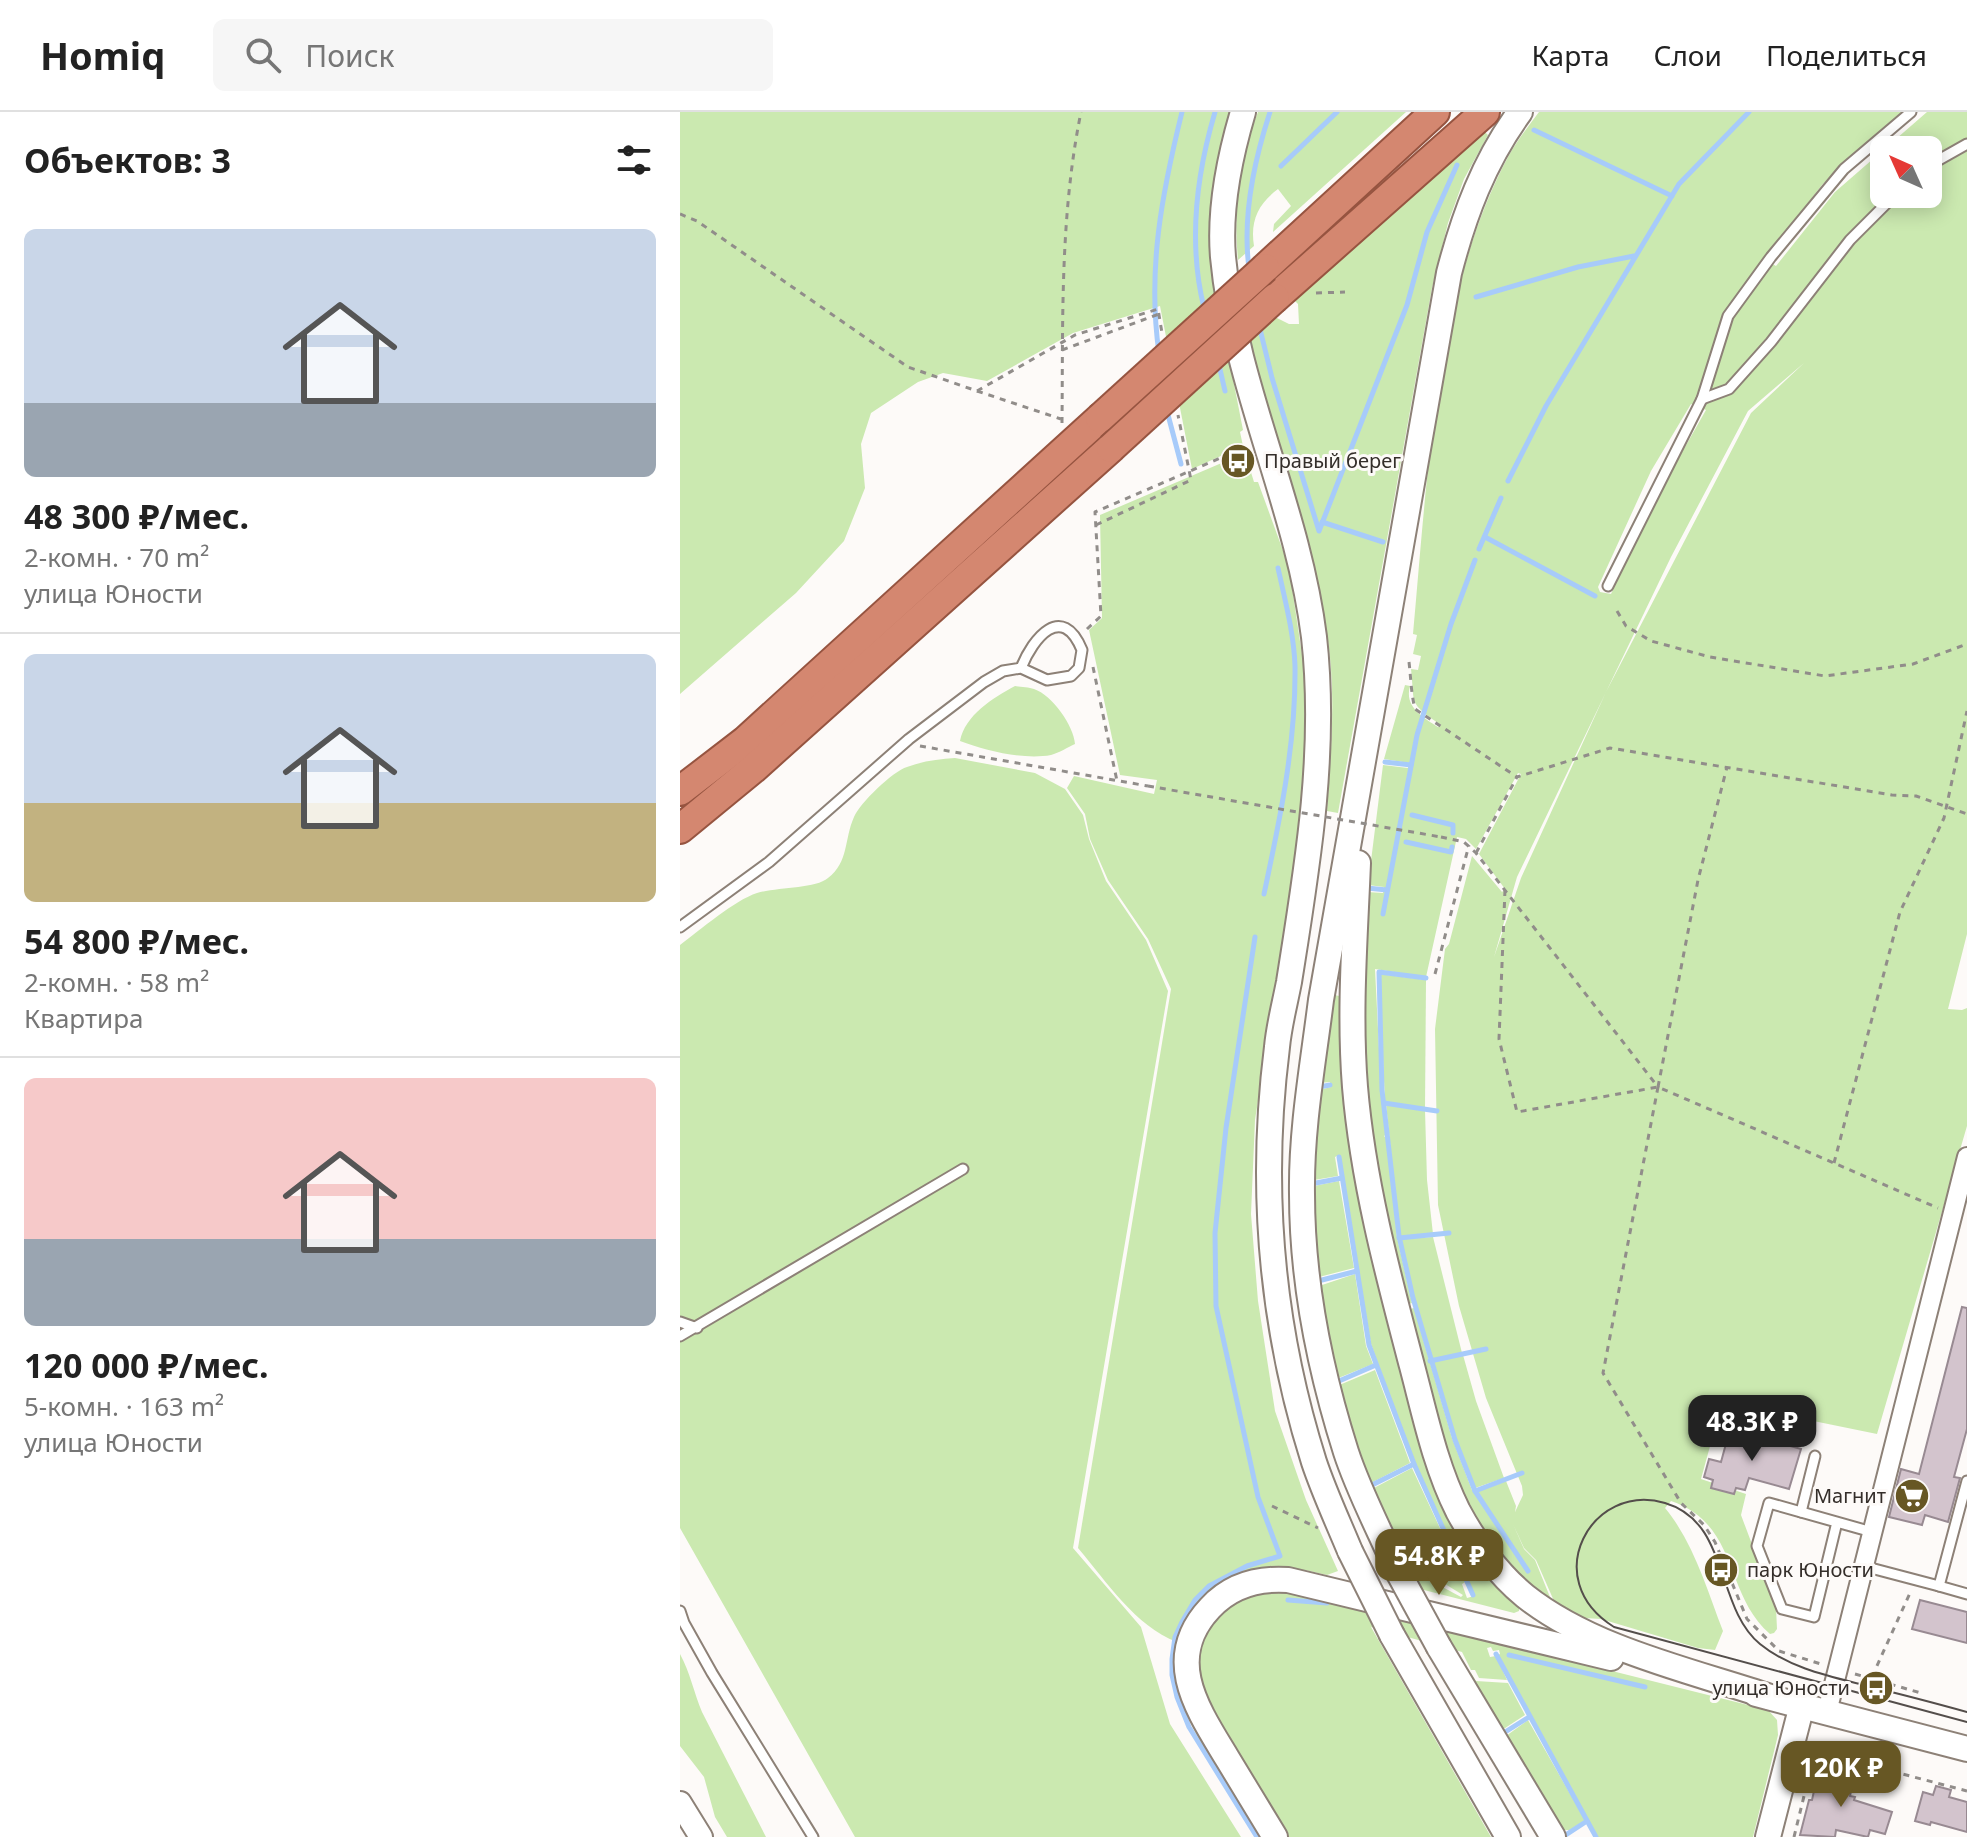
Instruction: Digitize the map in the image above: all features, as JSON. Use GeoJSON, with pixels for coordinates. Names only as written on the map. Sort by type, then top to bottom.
{"type":"FeatureCollection","features":[{"type":"Feature","properties":{"kind":"highway"},"geometry":{"type":"LineString","coordinates":[[680,791],[745,741],[1435,112]]}},
{"type":"Feature","properties":{"kind":"highway"},"geometry":{"type":"LineString","coordinates":[[680,829],[753,769],[1485,112]]}},
{"type":"Feature","properties":{"kind":"main road"},"geometry":{"type":"LineString","coordinates":[[1243,112],[1230,156],[1223,215],[1223,257],[1239,346],[1288,512],[1305,582],[1314,638],[1318,712],[1315,801],[1289,982],[1277,1042],[1271,1101],[1268,1219],[1288,1363],[1315,1466],[1350,1551],[1392,1635],[1508,1837]]}},
{"type":"Feature","properties":{"kind":"main road"},"geometry":{"type":"LineString","coordinates":[[1520,112],[1488,162],[1467,210],[1449,273],[1321,1000],[1308,1099],[1301,1192],[1304,1259],[1316,1330],[1347,1454],[1397,1570],[1439,1647],[1553,1837]]}},
{"type":"Feature","properties":{"kind":"main road"},"geometry":{"type":"LineString","coordinates":[[1361,773],[1352,1018],[1355,1088],[1366,1171],[1379,1234],[1434,1451],[1457,1508],[1468,1529],[1508,1580],[1552,1616],[1592,1638],[1770,1697]]}},
{"type":"Feature","properties":{"kind":"main road"},"geometry":{"type":"LineString","coordinates":[[1275,1837],[1194,1702],[1187,1672],[1191,1641],[1205,1613],[1228,1592],[1257,1581],[1288,1580],[1770,1697],[1967,1749]]}},
{"type":"Feature","properties":{"kind":"main road"},"geometry":{"type":"LineString","coordinates":[[1768,1837],[1802,1705]]}},
{"type":"Feature","properties":{"kind":"street"},"geometry":{"type":"LineString","coordinates":[[1827,1712],[1967,1157]]}},
{"type":"Feature","properties":{"kind":"street"},"geometry":{"type":"LineString","coordinates":[[680,1803],[701,1837]]}},
{"type":"Feature","properties":{"kind":"lane"},"geometry":{"type":"LineString","coordinates":[[1608,586],[1702,399],[1728,316],[1762,269],[1844,169],[1911,112]]}},
{"type":"Feature","properties":{"kind":"lane"},"geometry":{"type":"LineString","coordinates":[[1942,158],[1967,144]]}},
{"type":"Feature","properties":{"kind":"lane"},"geometry":{"type":"LineString","coordinates":[[1702,399],[1729,389],[1771,342],[1850,240],[1882,208]]}},
{"type":"Feature","properties":{"kind":"lane"},"geometry":{"type":"LineString","coordinates":[[680,927],[769,862],[909,739],[961,698],[1003,671],[1021,668],[1047,680],[1071,676],[1079,668],[1082,650],[1070,631],[1060,627],[1047,629],[1037,639],[1021,668]]}},
{"type":"Feature","properties":{"kind":"lane"},"geometry":{"type":"LineString","coordinates":[[680,1336],[963,1169]]}},
{"type":"Feature","properties":{"kind":"lane"},"geometry":{"type":"LineString","coordinates":[[680,1322],[697,1328]]}},
{"type":"Feature","properties":{"kind":"lane"},"geometry":{"type":"LineString","coordinates":[[1801,1512],[1815,1456]]}},
{"type":"Feature","properties":{"kind":"lane"},"geometry":{"type":"LineString","coordinates":[[1939,1586],[1967,1481]]}},
{"type":"Feature","properties":{"kind":"lane"},"geometry":{"type":"LineString","coordinates":[[1837,1522],[1814,1617],[1782,1609],[1757,1546],[1769,1503],[1837,1522],[1872,1532]]}},
{"type":"Feature","properties":{"kind":"lane"},"geometry":{"type":"LineString","coordinates":[[1863,1566],[1967,1594]]}},
{"type":"Feature","properties":{"kind":"lane"},"geometry":{"type":"LineString","coordinates":[[680,1611],[712,1673],[813,1837]]}},
{"type":"Feature","properties":{"kind":"path"},"geometry":{"type":"LineString","coordinates":[[680,214],[697,221],[908,367],[1062,421],[1061,285],[1065,219],[1072,154],[1081,112]]}},
{"type":"Feature","properties":{"kind":"path"},"geometry":{"type":"LineString","coordinates":[[1308,294],[1345,292]]}},
{"type":"Feature","properties":{"kind":"path"},"geometry":{"type":"LineString","coordinates":[[977,391],[1075,335],[1158,313],[1062,350]]}},
{"type":"Feature","properties":{"kind":"path"},"geometry":{"type":"LineString","coordinates":[[1088,628],[1101,616],[1095,512],[1246,447]]}},
{"type":"Feature","properties":{"kind":"path"},"geometry":{"type":"LineString","coordinates":[[1096,525],[1191,480],[1189,473]]}},
{"type":"Feature","properties":{"kind":"path"},"geometry":{"type":"LineString","coordinates":[[1617,611],[1626,626],[1651,641],[1710,657],[1825,676],[1913,664],[1967,644]]}},
{"type":"Feature","properties":{"kind":"path"},"geometry":{"type":"LineString","coordinates":[[1092,660],[1117,781]]}},
{"type":"Feature","properties":{"kind":"path"},"geometry":{"type":"LineString","coordinates":[[1409,662],[1410,693],[1417,711],[1517,777]]}},
{"type":"Feature","properties":{"kind":"path"},"geometry":{"type":"LineString","coordinates":[[1834,1163],[1900,912],[1944,818],[1959,736],[1967,711]]}},
{"type":"Feature","properties":{"kind":"path"},"geometry":{"type":"LineString","coordinates":[[919,746],[1441,837],[1469,845],[1658,1087],[1952,1215]]}},
{"type":"Feature","properties":{"kind":"path"},"geometry":{"type":"LineString","coordinates":[[1476,853],[1517,777],[1610,748],[1892,795],[1916,796],[1967,814]]}},
{"type":"Feature","properties":{"kind":"path"},"geometry":{"type":"LineString","coordinates":[[1727,767],[1698,880],[1603,1373],[1681,1503],[1704,1525],[1715,1542],[1747,1619],[1779,1651],[1921,1693]]}},
{"type":"Feature","properties":{"kind":"path"},"geometry":{"type":"LineString","coordinates":[[1435,974],[1469,845]]}},
{"type":"Feature","properties":{"kind":"path"},"geometry":{"type":"LineString","coordinates":[[1505,890],[1499,1039],[1517,1112],[1658,1087]]}},
{"type":"Feature","properties":{"kind":"path"},"geometry":{"type":"LineString","coordinates":[[1272,1506],[1322,1530]]}},
{"type":"Feature","properties":{"kind":"path"},"geometry":{"type":"LineString","coordinates":[[1866,1700],[1871,1679],[1916,1580]]}},
{"type":"Feature","properties":{"kind":"path"},"geometry":{"type":"LineString","coordinates":[[1794,1837],[1815,1751],[1967,1791]]}},
{"type":"Feature","properties":{"kind":"green space"},"geometry":{"type":"Polygon","coordinates":[[[680,112],[1231,112],[1212,245],[1214,282],[1243,430],[1240,432],[1243,446],[1192,469],[1160,306],[1073,333],[987,381],[943,373],[918,382],[871,413],[861,444],[865,488],[844,541],[796,593],[680,694],[680,112]]]}},
{"type":"Feature","properties":{"kind":"green space"},"geometry":{"type":"Polygon","coordinates":[[[1258,112],[1406,112],[1273,232],[1274,224],[1291,206],[1278,189],[1271,195],[1257,214],[1254,246],[1238,260],[1236,223],[1239,185],[1246,148],[1258,112]]]}},
{"type":"Feature","properties":{"kind":"green space"},"geometry":{"type":"Polygon","coordinates":[[[1539,112],[1904,112],[1875,136],[1870,136],[1870,140],[1822,185],[1764,259],[1776,266],[1835,192],[1870,162],[1870,208],[1942,208],[1942,136],[1899,136],[1927,112],[1967,112],[1967,934],[1948,1009],[1967,1008],[1967,1126],[1877,1434],[1736,1405],[1715,1428],[1701,1479],[1746,1494],[1741,1515],[1776,1608],[1777,1629],[1774,1633],[1770,1634],[1755,1617],[1744,1599],[1729,1561],[1709,1526],[1693,1512],[1671,1501],[1665,1508],[1692,1551],[1723,1631],[1715,1650],[1571,1613],[1554,1601],[1536,1560],[1524,1548],[1513,1524],[1524,1549],[1535,1560],[1552,1602],[1514,1571],[1491,1544],[1456,1482],[1433,1414],[1406,1310],[1414,1308],[1452,1438],[1472,1490],[1528,1573],[1477,1492],[1506,1481],[1516,1506],[1515,1512],[1523,1495],[1486,1398],[1459,1306],[1438,1205],[1435,1029],[1445,949],[1449,944],[1472,856],[1502,892],[1505,889],[1479,854],[1521,774],[1518,773],[1476,849],[1466,839],[1457,837],[1426,977],[1375,969],[1381,1089],[1387,1134],[1384,1136],[1387,1139],[1397,1237],[1412,1303],[1405,1305],[1367,1122],[1362,1042],[1367,892],[1383,893],[1384,887],[1368,885],[1383,765],[1408,768],[1409,763],[1384,759],[1405,685],[1410,686],[1410,700],[1416,711],[1438,727],[1441,725],[1415,702],[1411,669],[1418,670],[1421,656],[1413,654],[1417,635],[1413,634],[1438,390],[1464,268],[1484,210],[1518,140],[1539,112]],[[1804,363],[1748,411],[1671,557],[1606,691],[1751,413],[1804,363]],[[1691,404],[1651,471],[1598,587],[1600,592],[1611,594],[1660,491],[1706,410],[1691,404]],[[1605,693],[1517,877],[1494,957],[1521,878],[1605,693]]]}},
{"type":"Feature","properties":{"kind":"green space"},"geometry":{"type":"Polygon","coordinates":[[[1482,129],[1488,135],[1464,179],[1448,223],[1432,288],[1338,813],[1327,811],[1332,697],[1326,629],[1301,520],[1248,341],[1275,317],[1289,324],[1299,324],[1298,304],[1293,299],[1482,129]]]}},
{"type":"Feature","properties":{"kind":"green space"},"geometry":{"type":"Polygon","coordinates":[[[1245,453],[1289,567],[1306,682],[1307,741],[1301,824],[1255,1120],[1251,1214],[1258,1301],[1275,1411],[1306,1500],[1338,1571],[1327,1575],[1305,1570],[1248,1576],[1182,1644],[1267,1837],[1260,1837],[1211,1760],[1188,1717],[1175,1679],[1177,1642],[1162,1635],[1135,1614],[1078,1548],[1171,989],[1148,939],[1108,880],[1090,839],[1085,814],[1067,788],[1074,776],[1154,794],[1157,780],[1120,775],[1089,630],[1102,618],[1100,515],[1245,453]]]}},
{"type":"Feature","properties":{"kind":"green space"},"geometry":{"type":"Polygon","coordinates":[[[1015,686],[1041,692],[1055,704],[1066,720],[1075,744],[1051,755],[1029,756],[993,751],[960,741],[974,715],[1015,686]]]}},
{"type":"Feature","properties":{"kind":"green space"},"geometry":{"type":"Polygon","coordinates":[[[955,758],[1035,773],[1065,789],[1083,815],[1106,881],[1146,940],[1168,991],[1073,1548],[1141,1627],[1170,1724],[1241,1837],[855,1837],[680,1528],[680,945],[748,897],[765,891],[814,884],[828,878],[840,865],[854,817],[878,788],[907,767],[955,758]]]}},
{"type":"Feature","properties":{"kind":"green space"},"geometry":{"type":"Polygon","coordinates":[[[1379,974],[1426,980],[1425,1108],[1385,1102],[1379,974]]]}},
{"type":"Feature","properties":{"kind":"green space"},"geometry":{"type":"Polygon","coordinates":[[[1335,995],[1343,997],[1428,1459],[1519,1605],[1519,1611],[1514,1613],[1420,1589],[1412,1575],[1424,1577],[1461,1597],[1463,1595],[1427,1573],[1409,1569],[1372,1489],[1412,1468],[1465,1582],[1462,1584],[1467,1598],[1474,1596],[1415,1464],[1371,1344],[1339,1155],[1335,1157],[1338,1176],[1314,1180],[1319,1090],[1331,1087],[1330,1082],[1320,1083],[1335,995]]]}},
{"type":"Feature","properties":{"kind":"green space"},"geometry":{"type":"Polygon","coordinates":[[[1386,1104],[1425,1110],[1427,1180],[1433,1234],[1400,1237],[1386,1104]]]}},
{"type":"Feature","properties":{"kind":"green space"},"geometry":{"type":"Polygon","coordinates":[[[1339,1181],[1354,1268],[1319,1277],[1314,1186],[1339,1181]]]}},
{"type":"Feature","properties":{"kind":"green space"},"geometry":{"type":"Polygon","coordinates":[[[1433,1237],[1462,1353],[1431,1360],[1413,1298],[1401,1239],[1433,1237]]]}},
{"type":"Feature","properties":{"kind":"green space"},"geometry":{"type":"Polygon","coordinates":[[[1355,1274],[1366,1346],[1373,1364],[1336,1379],[1319,1286],[1355,1274]]]}},
{"type":"Feature","properties":{"kind":"green space"},"geometry":{"type":"Polygon","coordinates":[[[1463,1355],[1504,1478],[1475,1488],[1456,1440],[1432,1362],[1463,1355]]]}},
{"type":"Feature","properties":{"kind":"green space"},"geometry":{"type":"Polygon","coordinates":[[[1375,1370],[1410,1463],[1369,1484],[1337,1386],[1375,1370]]]}},
{"type":"Feature","properties":{"kind":"green space"},"geometry":{"type":"Polygon","coordinates":[[[1276,1587],[1768,1710],[1777,1720],[1778,1735],[1753,1837],[1598,1837],[1509,1679],[1498,1655],[1499,1650],[1487,1648],[1490,1657],[1496,1656],[1507,1680],[1479,1678],[1462,1652],[1371,1627],[1491,1837],[1286,1837],[1211,1713],[1197,1682],[1200,1637],[1228,1601],[1276,1587]],[[1508,1654],[1647,1688],[1647,1686],[1508,1654]]]}},
{"type":"Feature","properties":{"kind":"green space"},"geometry":{"type":"Polygon","coordinates":[[[680,1654],[702,1712],[766,1837],[727,1837],[715,1817],[704,1777],[680,1746],[680,1654]]]}},
{"type":"Feature","properties":{"kind":"green space"},"geometry":{"type":"Polygon","coordinates":[[[1467,1673],[1471,1673],[1476,1681],[1508,1683],[1525,1715],[1502,1730],[1467,1673]]]}},
{"type":"Feature","properties":{"kind":"green space"},"geometry":{"type":"Polygon","coordinates":[[[1528,1720],[1585,1820],[1570,1830],[1564,1830],[1506,1736],[1528,1720]]]}},
{"type":"Feature","properties":{"kind":"building"},"geometry":{"type":"Polygon","coordinates":[[[1962,1307],[1967,1308],[1967,1429],[1954,1477],[1960,1478],[1948,1522],[1925,1515],[1922,1525],[1889,1517],[1901,1469],[1919,1474],[1962,1307]]]}},
{"type":"Feature","properties":{"kind":"building"},"geometry":{"type":"Polygon","coordinates":[[[1730,1429],[1801,1449],[1789,1489],[1749,1478],[1745,1490],[1736,1488],[1734,1494],[1711,1488],[1713,1480],[1704,1477],[1709,1459],[1721,1462],[1730,1429]]]}},
{"type":"Feature","properties":{"kind":"building"},"geometry":{"type":"Polygon","coordinates":[[[1920,1600],[1967,1612],[1967,1643],[1912,1629],[1920,1600]]]}},
{"type":"Feature","properties":{"kind":"building"},"geometry":{"type":"Polygon","coordinates":[[[1825,1765],[1855,1772],[1850,1796],[1855,1797],[1854,1800],[1892,1812],[1885,1834],[1870,1830],[1868,1837],[1836,1830],[1835,1837],[1800,1835],[1809,1800],[1812,1800],[1816,1782],[1821,1783],[1825,1765]]]}},
{"type":"Feature","properties":{"kind":"building"},"geometry":{"type":"Polygon","coordinates":[[[1936,1786],[1951,1790],[1949,1797],[1967,1802],[1967,1832],[1915,1821],[1923,1792],[1933,1795],[1936,1786]]]}},
{"type":"Feature","properties":{"kind":"waterway"},"geometry":{"type":"LineString","coordinates":[[1159,353],[1155,292],[1158,232],[1182,112]]}},
{"type":"Feature","properties":{"kind":"waterway"},"geometry":{"type":"LineString","coordinates":[[1204,308],[1196,259],[1196,210],[1203,160],[1215,112]]}},
{"type":"Feature","properties":{"kind":"waterway"},"geometry":{"type":"LineString","coordinates":[[1249,268],[1248,209],[1270,112]]}},
{"type":"Feature","properties":{"kind":"waterway"},"geometry":{"type":"LineString","coordinates":[[1281,166],[1337,112]]}},
{"type":"Feature","properties":{"kind":"waterway"},"geometry":{"type":"LineString","coordinates":[[1508,481],[1546,406],[1679,184],[1749,112]]}},
{"type":"Feature","properties":{"kind":"waterway"},"geometry":{"type":"LineString","coordinates":[[1534,130],[1672,196]]}},
{"type":"Feature","properties":{"kind":"waterway"},"geometry":{"type":"LineString","coordinates":[[1259,325],[1319,531],[1407,305],[1427,232],[1457,165]]}},
{"type":"Feature","properties":{"kind":"waterway"},"geometry":{"type":"LineString","coordinates":[[1476,297],[1578,267],[1634,256]]}},
{"type":"Feature","properties":{"kind":"waterway"},"geometry":{"type":"LineString","coordinates":[[1219,365],[1225,391]]}},
{"type":"Feature","properties":{"kind":"waterway"},"geometry":{"type":"LineString","coordinates":[[1167,411],[1181,464]]}},
{"type":"Feature","properties":{"kind":"waterway"},"geometry":{"type":"LineString","coordinates":[[1479,549],[1501,498]]}},
{"type":"Feature","properties":{"kind":"waterway"},"geometry":{"type":"LineString","coordinates":[[1322,522],[1383,542]]}},
{"type":"Feature","properties":{"kind":"waterway"},"geometry":{"type":"LineString","coordinates":[[1485,537],[1595,596]]}},
{"type":"Feature","properties":{"kind":"waterway"},"geometry":{"type":"LineString","coordinates":[[1383,914],[1417,735],[1451,624],[1475,560]]}},
{"type":"Feature","properties":{"kind":"waterway"},"geometry":{"type":"LineString","coordinates":[[1264,894],[1286,781],[1295,695],[1293,642],[1278,568]]}},
{"type":"Feature","properties":{"kind":"waterway"},"geometry":{"type":"LineString","coordinates":[[1385,762],[1411,765]]}},
{"type":"Feature","properties":{"kind":"waterway"},"geometry":{"type":"LineString","coordinates":[[1412,815],[1453,825],[1453,833]]}},
{"type":"Feature","properties":{"kind":"waterway"},"geometry":{"type":"LineString","coordinates":[[1406,842],[1451,852],[1452,847]]}},
{"type":"Feature","properties":{"kind":"waterway"},"geometry":{"type":"LineString","coordinates":[[1367,888],[1387,890]]}},
{"type":"Feature","properties":{"kind":"waterway"},"geometry":{"type":"LineString","coordinates":[[1255,937],[1226,1128],[1215,1233],[1216,1306],[1258,1497],[1280,1556],[1247,1566],[1209,1586],[1195,1600],[1175,1637],[1172,1675],[1189,1727],[1257,1837]]}},
{"type":"Feature","properties":{"kind":"waterway"},"geometry":{"type":"LineString","coordinates":[[1426,978],[1379,972],[1382,1090],[1399,1236],[1413,1298],[1455,1440],[1475,1491],[1528,1571]]}},
{"type":"Feature","properties":{"kind":"waterway"},"geometry":{"type":"LineString","coordinates":[[1319,1087],[1330,1085]]}},
{"type":"Feature","properties":{"kind":"waterway"},"geometry":{"type":"LineString","coordinates":[[1384,1103],[1437,1111]]}},
{"type":"Feature","properties":{"kind":"waterway"},"geometry":{"type":"LineString","coordinates":[[1339,1157],[1369,1345],[1414,1464],[1473,1595]]}},
{"type":"Feature","properties":{"kind":"waterway"},"geometry":{"type":"LineString","coordinates":[[1316,1183],[1342,1178]]}},
{"type":"Feature","properties":{"kind":"waterway"},"geometry":{"type":"LineString","coordinates":[[1399,1238],[1449,1233]]}},
{"type":"Feature","properties":{"kind":"waterway"},"geometry":{"type":"LineString","coordinates":[[1322,1280],[1357,1271]]}},
{"type":"Feature","properties":{"kind":"waterway"},"geometry":{"type":"LineString","coordinates":[[1430,1361],[1486,1349]]}},
{"type":"Feature","properties":{"kind":"waterway"},"geometry":{"type":"LineString","coordinates":[[1339,1381],[1376,1365]]}},
{"type":"Feature","properties":{"kind":"waterway"},"geometry":{"type":"LineString","coordinates":[[1372,1485],[1414,1464]]}},
{"type":"Feature","properties":{"kind":"waterway"},"geometry":{"type":"LineString","coordinates":[[1475,1491],[1522,1473]]}},
{"type":"Feature","properties":{"kind":"waterway"},"geometry":{"type":"LineString","coordinates":[[1288,1600],[1327,1603]]}},
{"type":"Feature","properties":{"kind":"waterway"},"geometry":{"type":"LineString","coordinates":[[1496,1654],[1596,1837]]}},
{"type":"Feature","properties":{"kind":"waterway"},"geometry":{"type":"LineString","coordinates":[[1509,1655],[1645,1687]]}},
{"type":"Feature","properties":{"kind":"waterway"},"geometry":{"type":"LineString","coordinates":[[1502,1734],[1529,1717]]}},
{"type":"Feature","properties":{"kind":"waterway"},"geometry":{"type":"LineString","coordinates":[[1564,1836],[1587,1821]]}},
{"type":"Feature","properties":{"kind":"tram line"},"geometry":{"type":"LineString","coordinates":[[1967,1712],[1817,1672],[1773,1653],[1746,1628],[1735,1609],[1712,1546],[1701,1528],[1686,1513],[1665,1503],[1639,1500],[1615,1506],[1596,1520],[1583,1539],[1577,1561],[1579,1584],[1591,1607],[1614,1627],[1967,1722]]}},
{"type":"Feature","properties":{"kind":"place","name":"Правый берег"},"geometry":{"type":"Point","coordinates":[1238,461]}},
{"type":"Feature","properties":{"kind":"place","name":"Магнит"},"geometry":{"type":"Point","coordinates":[1912,1496]}},
{"type":"Feature","properties":{"kind":"place","name":"парк Юности"},"geometry":{"type":"Point","coordinates":[1721,1570]}},
{"type":"Feature","properties":{"kind":"place","name":"улица Юности"},"geometry":{"type":"Point","coordinates":[1876,1688]}}]}
